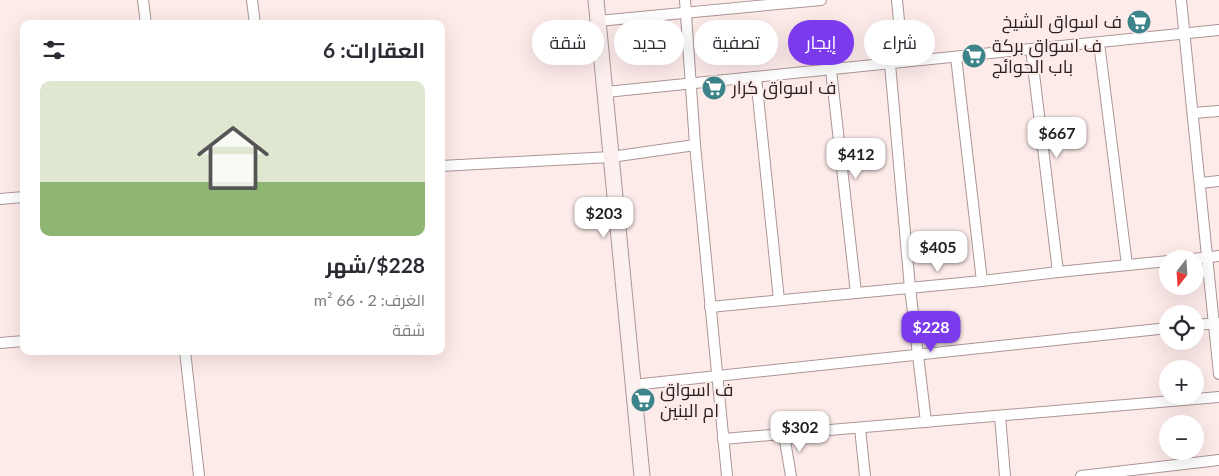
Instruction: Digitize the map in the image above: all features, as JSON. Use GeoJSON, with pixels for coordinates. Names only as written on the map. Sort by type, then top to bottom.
{"type":"FeatureCollection","features":[{"type":"Feature","properties":{"kind":"street"},"geometry":{"type":"LineString","coordinates":[[143,0],[144,20]]}},
{"type":"Feature","properties":{"kind":"street"},"geometry":{"type":"LineString","coordinates":[[252,0],[254,20]]}},
{"type":"Feature","properties":{"kind":"street"},"geometry":{"type":"LineString","coordinates":[[596,0],[598,20]]}},
{"type":"Feature","properties":{"kind":"street"},"geometry":{"type":"LineString","coordinates":[[685,0],[695,145],[727,476]]}},
{"type":"Feature","properties":{"kind":"street"},"geometry":{"type":"LineString","coordinates":[[604,20],[821,0]]}},
{"type":"Feature","properties":{"kind":"street"},"geometry":{"type":"LineString","coordinates":[[897,0],[899,20]]}},
{"type":"Feature","properties":{"kind":"street"},"geometry":{"type":"LineString","coordinates":[[1181,0],[1207,258],[1216,323],[1219,374]]}},
{"type":"Feature","properties":{"kind":"street"},"geometry":{"type":"LineString","coordinates":[[935,59],[1219,30]]}},
{"type":"Feature","properties":{"kind":"street"},"geometry":{"type":"LineString","coordinates":[[1099,43],[1127,265]]}},
{"type":"Feature","properties":{"kind":"street"},"geometry":{"type":"LineString","coordinates":[[1031,49],[1058,272]]}},
{"type":"Feature","properties":{"kind":"street"},"geometry":{"type":"LineString","coordinates":[[956,57],[982,281]]}},
{"type":"Feature","properties":{"kind":"street"},"geometry":{"type":"LineString","coordinates":[[603,65],[642,476]]}},
{"type":"Feature","properties":{"kind":"street"},"geometry":{"type":"LineString","coordinates":[[606,92],[880,65]]}},
{"type":"Feature","properties":{"kind":"street"},"geometry":{"type":"LineString","coordinates":[[890,65],[910,288],[926,422]]}},
{"type":"Feature","properties":{"kind":"street"},"geometry":{"type":"LineString","coordinates":[[831,70],[856,293]]}},
{"type":"Feature","properties":{"kind":"street"},"geometry":{"type":"LineString","coordinates":[[756,77],[779,300]]}},
{"type":"Feature","properties":{"kind":"street"},"geometry":{"type":"LineString","coordinates":[[1193,113],[1219,111]]}},
{"type":"Feature","properties":{"kind":"street"},"geometry":{"type":"LineString","coordinates":[[445,166],[611,157],[695,145]]}},
{"type":"Feature","properties":{"kind":"street"},"geometry":{"type":"LineString","coordinates":[[1200,183],[1219,181]]}},
{"type":"Feature","properties":{"kind":"street"},"geometry":{"type":"LineString","coordinates":[[0,199],[20,197]]}},
{"type":"Feature","properties":{"kind":"street"},"geometry":{"type":"LineString","coordinates":[[1204,258],[1219,256]]}},
{"type":"Feature","properties":{"kind":"street"},"geometry":{"type":"LineString","coordinates":[[710,307],[1159,262]]}},
{"type":"Feature","properties":{"kind":"street"},"geometry":{"type":"LineString","coordinates":[[633,385],[1159,329]]}},
{"type":"Feature","properties":{"kind":"street"},"geometry":{"type":"LineString","coordinates":[[0,343],[20,340]]}},
{"type":"Feature","properties":{"kind":"street"},"geometry":{"type":"LineString","coordinates":[[185,355],[199,476]]}},
{"type":"Feature","properties":{"kind":"street"},"geometry":{"type":"LineString","coordinates":[[723,439],[1219,398]]}},
{"type":"Feature","properties":{"kind":"street"},"geometry":{"type":"LineString","coordinates":[[1000,416],[1005,476]]}},
{"type":"Feature","properties":{"kind":"street"},"geometry":{"type":"LineString","coordinates":[[860,428],[865,476]]}},
{"type":"Feature","properties":{"kind":"street"},"geometry":{"type":"LineString","coordinates":[[784,435],[791,476]]}},
{"type":"Feature","properties":{"kind":"street"},"geometry":{"type":"LineString","coordinates":[[1081,476],[1143,473],[1219,460]]}},
{"type":"Feature","properties":{"kind":"place","name":"ف اسواق الشيخ"},"geometry":{"type":"Point","coordinates":[1139,22]}},
{"type":"Feature","properties":{"kind":"place","name":"ف اسواق بركة باب الحوائج"},"geometry":{"type":"Point","coordinates":[974,56]}},
{"type":"Feature","properties":{"kind":"place","name":"ف اسواق كرار"},"geometry":{"type":"Point","coordinates":[714,88]}},
{"type":"Feature","properties":{"kind":"place","name":"ف اسواق ام البنين"},"geometry":{"type":"Point","coordinates":[643,400]}}]}
